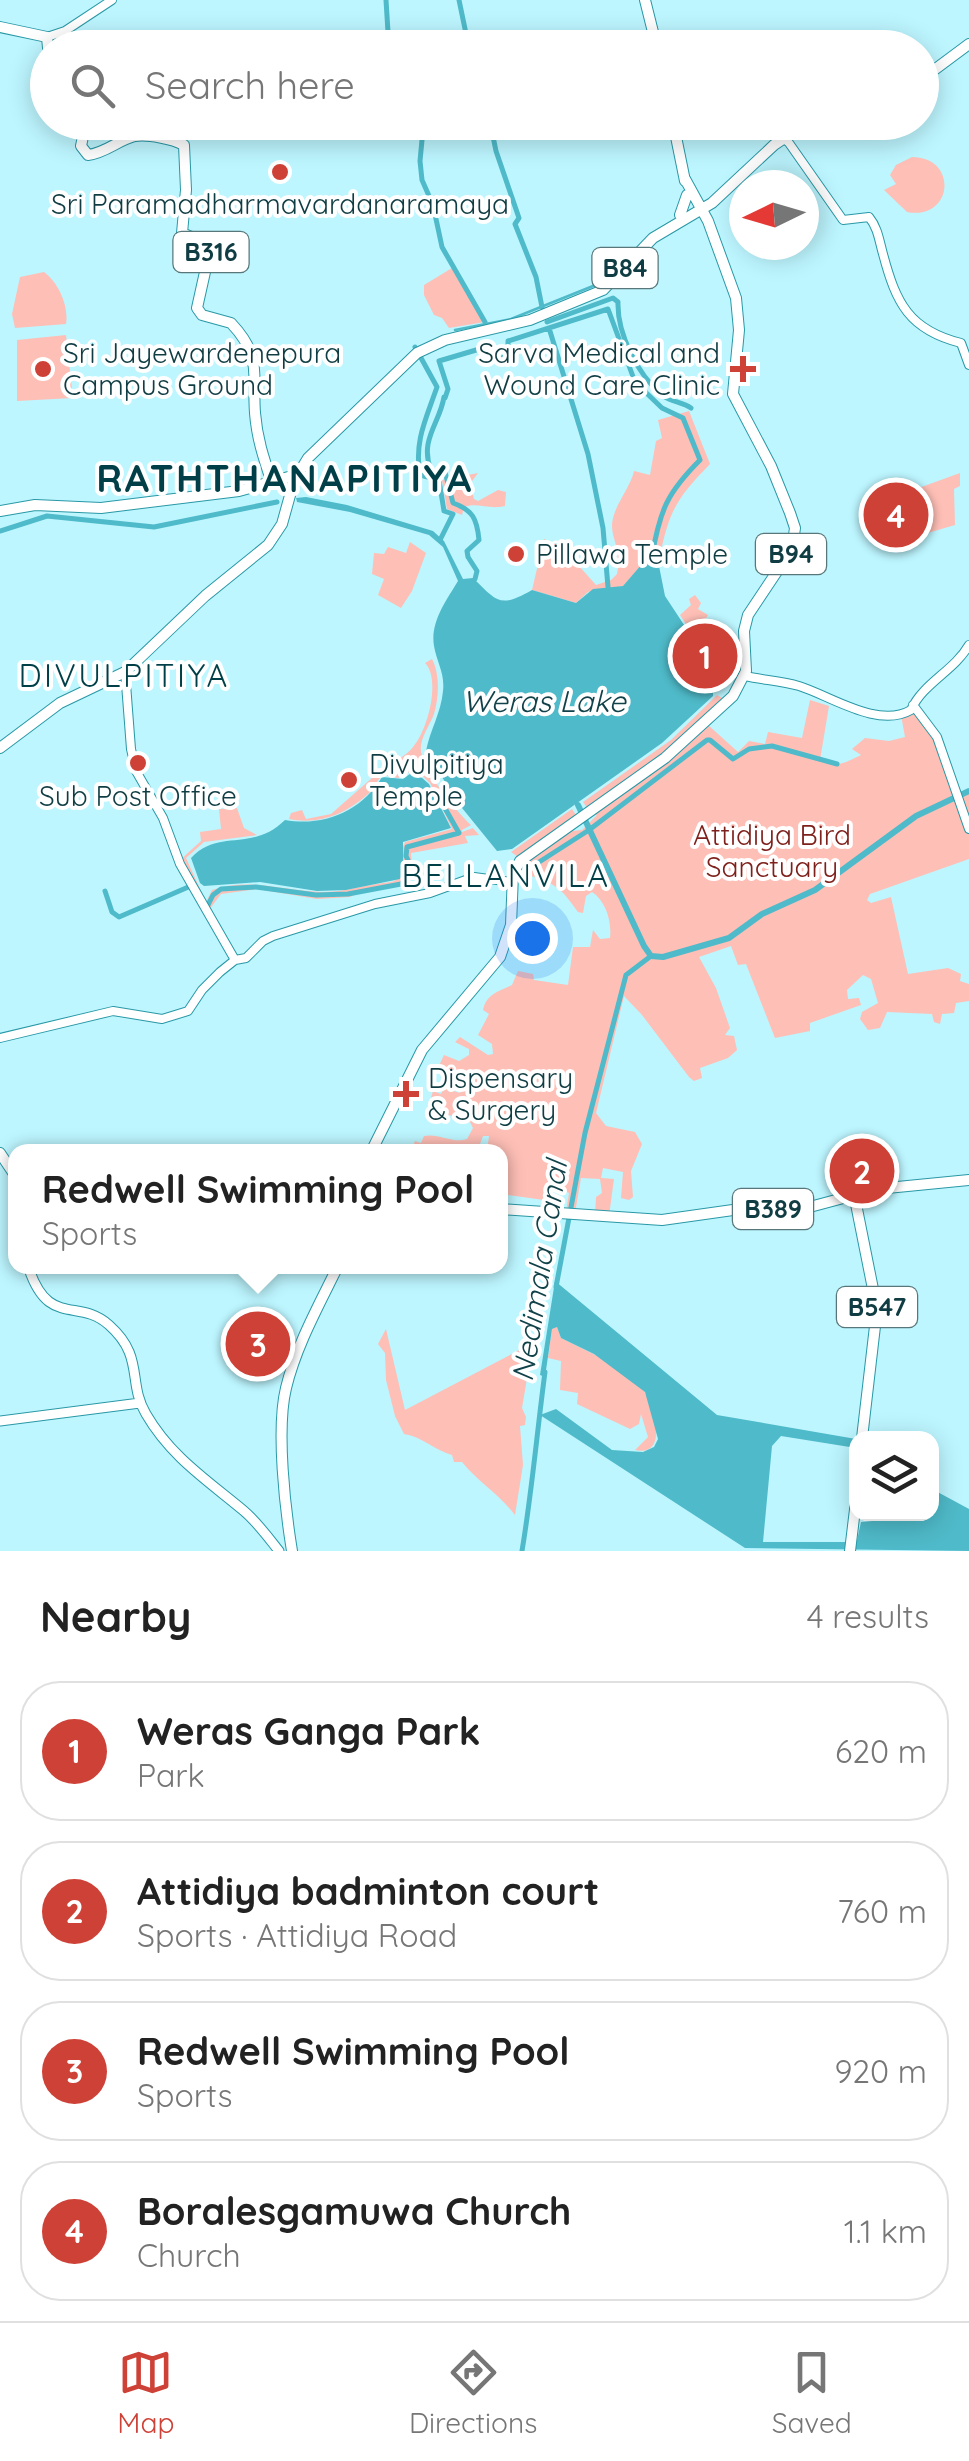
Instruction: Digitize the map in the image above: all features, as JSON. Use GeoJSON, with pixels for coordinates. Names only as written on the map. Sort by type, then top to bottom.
{"type":"FeatureCollection","features":[{"type":"Feature","properties":{"kind":"main road"},"geometry":{"type":"LineString","coordinates":[[645,0],[652,30]]}},
{"type":"Feature","properties":{"kind":"main road"},"geometry":{"type":"LineString","coordinates":[[0,27],[30,36]]}},
{"type":"Feature","properties":{"kind":"main road"},"geometry":{"type":"LineString","coordinates":[[939,69],[969,47]]}},
{"type":"Feature","properties":{"kind":"main road","name":"B316"},"geometry":{"type":"LineString","coordinates":[[82,140],[81,146],[88,154],[108,150],[127,140]]}},
{"type":"Feature","properties":{"kind":"main road","name":"B316"},"geometry":{"type":"LineString","coordinates":[[167,140],[184,146],[186,190],[182,233],[211,246],[197,308],[202,314],[231,323],[256,364],[254,408],[260,450],[288,478]]}},
{"type":"Feature","properties":{"kind":"main road","name":"B94"},"geometry":{"type":"LineString","coordinates":[[677,140],[690,194],[703,212],[739,308],[732,394],[775,474],[795,528],[788,558],[748,615],[744,631],[745,676]]}},
{"type":"Feature","properties":{"kind":"main road","name":"B84"},"geometry":{"type":"LineString","coordinates":[[124,670],[203,593],[265,542],[279,522],[288,478],[311,449],[420,349],[520,323],[594,296],[614,282],[653,238],[681,218],[703,212],[777,140]]}},
{"type":"Feature","properties":{"kind":"main road"},"geometry":{"type":"LineString","coordinates":[[681,218],[690,194]]}},
{"type":"Feature","properties":{"kind":"main road"},"geometry":{"type":"LineString","coordinates":[[0,510],[35,505],[100,508],[239,491],[288,478]]}},
{"type":"Feature","properties":{"kind":"main road","name":"B84"},"geometry":{"type":"LineString","coordinates":[[0,745],[40,714],[124,670],[273,540],[286,516],[288,478]]}},
{"type":"Feature","properties":{"kind":"main road"},"geometry":{"type":"LineString","coordinates":[[375,1144],[422,1050],[500,957],[510,925],[512,882],[524,856],[686,741],[728,702],[745,676]]}},
{"type":"Feature","properties":{"kind":"main road","name":"B389"},"geometry":{"type":"LineString","coordinates":[[508,1209],[662,1220],[750,1208],[806,1208],[890,1187],[969,1180]]}},
{"type":"Feature","properties":{"kind":"main road","name":"B547"},"geometry":{"type":"LineString","coordinates":[[854,1194],[877,1309],[863,1431]]}},
{"type":"Feature","properties":{"kind":"main road"},"geometry":{"type":"LineString","coordinates":[[31,1274],[33,1284],[53,1305],[64,1311],[95,1316],[121,1338],[134,1358],[140,1402],[153,1425],[181,1461],[244,1512],[279,1551]]}},
{"type":"Feature","properties":{"kind":"main road"},"geometry":{"type":"LineString","coordinates":[[292,1551],[286,1504],[283,1403],[293,1367],[334,1274]]}},
{"type":"Feature","properties":{"kind":"main road"},"geometry":{"type":"LineString","coordinates":[[0,1421],[140,1402]]}},
{"type":"Feature","properties":{"kind":"main road"},"geometry":{"type":"LineString","coordinates":[[850,1551],[854,1521]]}},
{"type":"Feature","properties":{"kind":"street"},"geometry":{"type":"LineString","coordinates":[[65,30],[112,0]]}},
{"type":"Feature","properties":{"kind":"street"},"geometry":{"type":"LineString","coordinates":[[784,140],[843,220],[869,217],[908,314],[939,339],[960,343],[969,365]]}},
{"type":"Feature","properties":{"kind":"street"},"geometry":{"type":"LineString","coordinates":[[745,676],[802,687],[869,712],[900,715],[950,670],[969,646]]}},
{"type":"Feature","properties":{"kind":"street"},"geometry":{"type":"LineString","coordinates":[[124,670],[136,772],[164,818],[180,864],[236,960]]}},
{"type":"Feature","properties":{"kind":"street"},"geometry":{"type":"LineString","coordinates":[[913,705],[937,737],[969,829]]}},
{"type":"Feature","properties":{"kind":"street"},"geometry":{"type":"LineString","coordinates":[[0,1038],[113,1011],[162,1019],[188,1011],[202,990],[272,936],[465,880],[491,878],[512,882]]}},
{"type":"Feature","properties":{"kind":"green space"},"geometry":{"type":"Polygon","coordinates":[[[912,157],[938,167],[943,177],[941,199],[922,212],[907,212],[884,190],[896,184],[890,175],[896,165],[912,157]]]}},
{"type":"Feature","properties":{"kind":"green space"},"geometry":{"type":"Polygon","coordinates":[[[452,268],[485,322],[449,328],[434,315],[424,295],[424,285],[452,268]]]}},
{"type":"Feature","properties":{"kind":"green space","name":"Sri Jayewardenepura Campus Ground"},"geometry":{"type":"Polygon","coordinates":[[[44,272],[62,296],[66,324],[15,328],[12,314],[20,277],[44,272]]]}},
{"type":"Feature","properties":{"kind":"green space","name":"Sri Jayewardenepura Campus Ground"},"geometry":{"type":"Polygon","coordinates":[[[66,335],[73,398],[17,401],[17,340],[66,335]]]}},
{"type":"Feature","properties":{"kind":"green space"},"geometry":{"type":"Polygon","coordinates":[[[689,411],[710,464],[676,505],[660,556],[649,557],[623,586],[588,592],[576,603],[532,590],[544,539],[562,547],[596,585],[617,574],[612,525],[615,511],[634,471],[650,475],[656,441],[662,438],[658,420],[689,411]]]}},
{"type":"Feature","properties":{"kind":"green space"},"geometry":{"type":"Polygon","coordinates":[[[478,473],[470,484],[474,499],[478,501],[498,490],[506,492],[505,506],[464,507],[462,515],[447,509],[442,480],[478,473]]]}},
{"type":"Feature","properties":{"kind":"green space"},"geometry":{"type":"Polygon","coordinates":[[[960,473],[960,486],[954,489],[955,525],[914,537],[904,519],[905,493],[960,473]]]}},
{"type":"Feature","properties":{"kind":"green space"},"geometry":{"type":"Polygon","coordinates":[[[410,542],[426,553],[401,608],[378,595],[384,579],[372,574],[374,553],[384,554],[388,547],[406,553],[410,542]]]}},
{"type":"Feature","properties":{"kind":"green space"},"geometry":{"type":"Polygon","coordinates":[[[695,595],[701,603],[698,609],[708,615],[697,634],[722,659],[703,679],[691,670],[695,638],[680,615],[695,595]]]}},
{"type":"Feature","properties":{"kind":"green space"},"geometry":{"type":"Polygon","coordinates":[[[432,659],[437,700],[421,752],[435,781],[471,825],[462,832],[473,828],[479,835],[465,836],[468,843],[411,853],[413,875],[401,886],[367,890],[350,897],[317,899],[257,889],[221,894],[209,910],[179,861],[201,841],[200,832],[221,829],[219,809],[237,808],[244,828],[257,835],[204,842],[186,858],[206,902],[212,890],[226,886],[322,892],[393,881],[404,872],[405,842],[452,829],[430,783],[415,769],[398,778],[382,775],[367,795],[340,813],[310,821],[289,819],[291,813],[302,810],[306,819],[331,814],[372,778],[372,771],[394,762],[413,747],[431,705],[432,680],[425,663],[432,659]]]}},
{"type":"Feature","properties":{"kind":"green space","name":"Attidiya Bird Sanctuary"},"geometry":{"type":"Polygon","coordinates":[[[717,695],[729,702],[707,724],[738,752],[749,741],[765,744],[768,732],[802,738],[810,700],[829,706],[820,760],[831,764],[861,755],[852,749],[865,738],[889,741],[905,737],[901,715],[912,708],[928,721],[960,797],[969,791],[969,859],[870,894],[867,900],[871,903],[891,897],[908,974],[948,968],[961,974],[960,981],[969,984],[969,1001],[956,1003],[954,1013],[942,1014],[940,1024],[934,1022],[932,1014],[887,1012],[880,1028],[868,1030],[860,1019],[862,1012],[878,1003],[871,979],[863,975],[847,990],[848,999],[859,998],[861,1005],[810,1023],[810,1031],[775,1038],[746,964],[738,965],[731,946],[699,957],[716,988],[730,1028],[725,1035],[734,1036],[737,1050],[728,1058],[700,1068],[702,1078],[694,1081],[624,996],[596,1113],[606,1126],[635,1132],[642,1144],[631,1171],[633,1197],[621,1198],[623,1172],[603,1168],[601,1178],[614,1179],[609,1216],[595,1215],[596,1197],[602,1193],[600,1179],[581,1178],[575,1213],[566,1212],[569,1193],[561,1189],[552,1191],[544,1200],[508,1195],[508,1144],[488,1144],[489,1136],[483,1136],[480,1144],[414,1144],[421,1143],[424,1136],[467,1139],[473,1128],[470,1122],[443,1113],[439,1102],[431,1098],[433,1091],[441,1094],[444,1088],[460,1093],[464,1086],[437,1070],[444,1055],[459,1061],[469,1055],[469,1049],[455,1042],[460,1037],[488,1055],[493,1054],[492,1044],[478,1035],[489,1014],[483,1010],[490,997],[512,985],[518,971],[533,974],[534,980],[568,985],[573,947],[590,947],[593,930],[600,939],[610,938],[607,912],[597,896],[592,892],[586,896],[583,913],[578,912],[560,890],[531,876],[529,853],[521,859],[511,852],[572,809],[578,818],[570,824],[572,831],[582,830],[597,815],[592,815],[583,802],[671,740],[717,695]]]}},
{"type":"Feature","properties":{"kind":"green space"},"geometry":{"type":"Polygon","coordinates":[[[557,1327],[561,1338],[615,1367],[643,1390],[655,1418],[656,1438],[652,1446],[635,1450],[648,1437],[641,1414],[639,1424],[630,1429],[577,1404],[578,1393],[560,1390],[561,1361],[548,1358],[552,1329],[557,1327]]]}},
{"type":"Feature","properties":{"kind":"green space"},"geometry":{"type":"Polygon","coordinates":[[[386,1329],[405,1410],[533,1343],[522,1408],[525,1425],[520,1426],[523,1465],[515,1515],[462,1462],[454,1462],[452,1455],[404,1434],[386,1380],[385,1353],[378,1344],[386,1329]]]}},
{"type":"Feature","properties":{"kind":"water","name":"Weras Lake"},"geometry":{"type":"Polygon","coordinates":[[[306,497],[433,531],[444,541],[463,579],[473,578],[499,600],[532,590],[576,603],[593,589],[623,586],[648,557],[657,556],[665,596],[692,637],[687,669],[713,691],[713,696],[662,743],[512,849],[497,851],[458,803],[426,751],[443,691],[434,629],[458,581],[443,547],[429,535],[350,512],[297,502],[296,498],[306,497]]]}},
{"type":"Feature","properties":{"kind":"water"},"geometry":{"type":"Polygon","coordinates":[[[414,771],[429,784],[451,828],[403,842],[400,879],[346,890],[317,891],[260,882],[204,886],[200,883],[191,858],[202,849],[260,836],[285,820],[314,821],[341,814],[364,799],[382,777],[403,779],[414,771]]]}},
{"type":"Feature","properties":{"kind":"water"},"geometry":{"type":"Polygon","coordinates":[[[555,1281],[717,1415],[849,1438],[849,1447],[781,1436],[772,1446],[763,1542],[856,1545],[861,1522],[939,1521],[939,1493],[969,1509],[969,1551],[745,1548],[540,1415],[556,1409],[612,1450],[643,1452],[654,1447],[658,1439],[645,1392],[594,1354],[561,1338],[557,1327],[552,1329],[545,1377],[540,1375],[555,1281]]]}},
{"type":"Feature","properties":{"kind":"waterway"},"geometry":{"type":"LineString","coordinates":[[386,0],[388,30]]}},
{"type":"Feature","properties":{"kind":"waterway"},"geometry":{"type":"LineString","coordinates":[[459,0],[465,30]]}},
{"type":"Feature","properties":{"kind":"waterway"},"geometry":{"type":"LineString","coordinates":[[422,140],[422,180],[433,205],[442,247],[485,322]]}},
{"type":"Feature","properties":{"kind":"waterway"},"geometry":{"type":"LineString","coordinates":[[494,140],[542,307]]}},
{"type":"Feature","properties":{"kind":"waterway"},"geometry":{"type":"LineString","coordinates":[[455,330],[511,319],[598,284]]}},
{"type":"Feature","properties":{"kind":"waterway"},"geometry":{"type":"LineString","coordinates":[[547,322],[613,298],[618,302],[625,340],[645,377],[662,395],[691,408]]}},
{"type":"Feature","properties":{"kind":"waterway"},"geometry":{"type":"LineString","coordinates":[[502,358],[508,355],[508,341],[608,309],[635,382],[662,408],[683,418],[700,460],[667,503],[652,556]]}},
{"type":"Feature","properties":{"kind":"waterway"},"geometry":{"type":"LineString","coordinates":[[549,328],[588,454],[603,528],[608,587]]}},
{"type":"Feature","properties":{"kind":"waterway"},"geometry":{"type":"LineString","coordinates":[[445,398],[448,389],[439,361],[493,345],[498,357]]}},
{"type":"Feature","properties":{"kind":"waterway"},"geometry":{"type":"LineString","coordinates":[[415,347],[437,387],[422,430],[419,463],[420,475],[439,480],[444,511],[453,514],[440,540]]}},
{"type":"Feature","properties":{"kind":"waterway"},"geometry":{"type":"LineString","coordinates":[[444,397],[429,441],[428,459],[431,470],[445,472],[453,503],[469,512],[475,521],[479,540],[467,551],[477,571],[475,579]]}},
{"type":"Feature","properties":{"kind":"waterway"},"geometry":{"type":"LineString","coordinates":[[0,531],[47,516],[154,527],[277,502]]}},
{"type":"Feature","properties":{"kind":"waterway"},"geometry":{"type":"LineString","coordinates":[[536,864],[589,830],[707,740],[733,759],[749,749],[772,746],[837,764]]}},
{"type":"Feature","properties":{"kind":"waterway"},"geometry":{"type":"LineString","coordinates":[[578,805],[644,946],[651,956],[663,957],[729,938],[762,914],[815,890],[916,816],[969,791]]}},
{"type":"Feature","properties":{"kind":"waterway"},"geometry":{"type":"LineString","coordinates":[[207,907],[221,889],[256,887],[316,895],[348,894],[401,884],[413,871],[406,856],[407,847],[459,833],[438,796]]}},
{"type":"Feature","properties":{"kind":"waterway"},"geometry":{"type":"LineString","coordinates":[[105,891],[112,912],[119,917],[193,885]]}},
{"type":"Feature","properties":{"kind":"waterway","name":"Nedimala Canal"},"geometry":{"type":"LineString","coordinates":[[556,1287],[585,1133],[626,975],[651,956]]}},
{"type":"Feature","properties":{"kind":"waterway","name":"Nedimala Canal"},"geometry":{"type":"LineString","coordinates":[[522,1551],[545,1372]]}},
{"type":"Feature","properties":{"kind":"place","name":"Sri Paramadharmavardanaramaya"},"geometry":{"type":"Point","coordinates":[280,172]}},
{"type":"Feature","properties":{"kind":"place","name":"Sri Jayewardenepura Campus Ground"},"geometry":{"type":"Point","coordinates":[43,369]}},
{"type":"Feature","properties":{"kind":"place","name":"Sarva Medical and Wound Care Clinic"},"geometry":{"type":"Point","coordinates":[743,369]}},
{"type":"Feature","properties":{"kind":"place","name":"Boralesgamuwa Church"},"geometry":{"type":"Point","coordinates":[896,515]}},
{"type":"Feature","properties":{"kind":"place","name":"Pillawa Temple"},"geometry":{"type":"Point","coordinates":[516,554]}},
{"type":"Feature","properties":{"kind":"place","name":"Weras Ganga Park"},"geometry":{"type":"Point","coordinates":[705,656]}},
{"type":"Feature","properties":{"kind":"place","name":"Sub Post Office"},"geometry":{"type":"Point","coordinates":[138,763]}},
{"type":"Feature","properties":{"kind":"place","name":"Divulpitiya Temple"},"geometry":{"type":"Point","coordinates":[349,780]}},
{"type":"Feature","properties":{"kind":"place","name":"Dispensary & Surgery"},"geometry":{"type":"Point","coordinates":[406,1094]}},
{"type":"Feature","properties":{"kind":"place","name":"Attidiya badminton court"},"geometry":{"type":"Point","coordinates":[862,1171]}},
{"type":"Feature","properties":{"kind":"place","name":"Redwell Swimming Pool"},"geometry":{"type":"Point","coordinates":[258,1344]}},
{"type":"Feature","properties":{"kind":"district","name":"RATHTHANAPITIYA"},"geometry":{"type":"Point","coordinates":[285,479]}},
{"type":"Feature","properties":{"kind":"district","name":"DIVULPITIYA"},"geometry":{"type":"Point","coordinates":[124,676]}},
{"type":"Feature","properties":{"kind":"district","name":"BELLANVILA"},"geometry":{"type":"Point","coordinates":[506,876]}}]}
